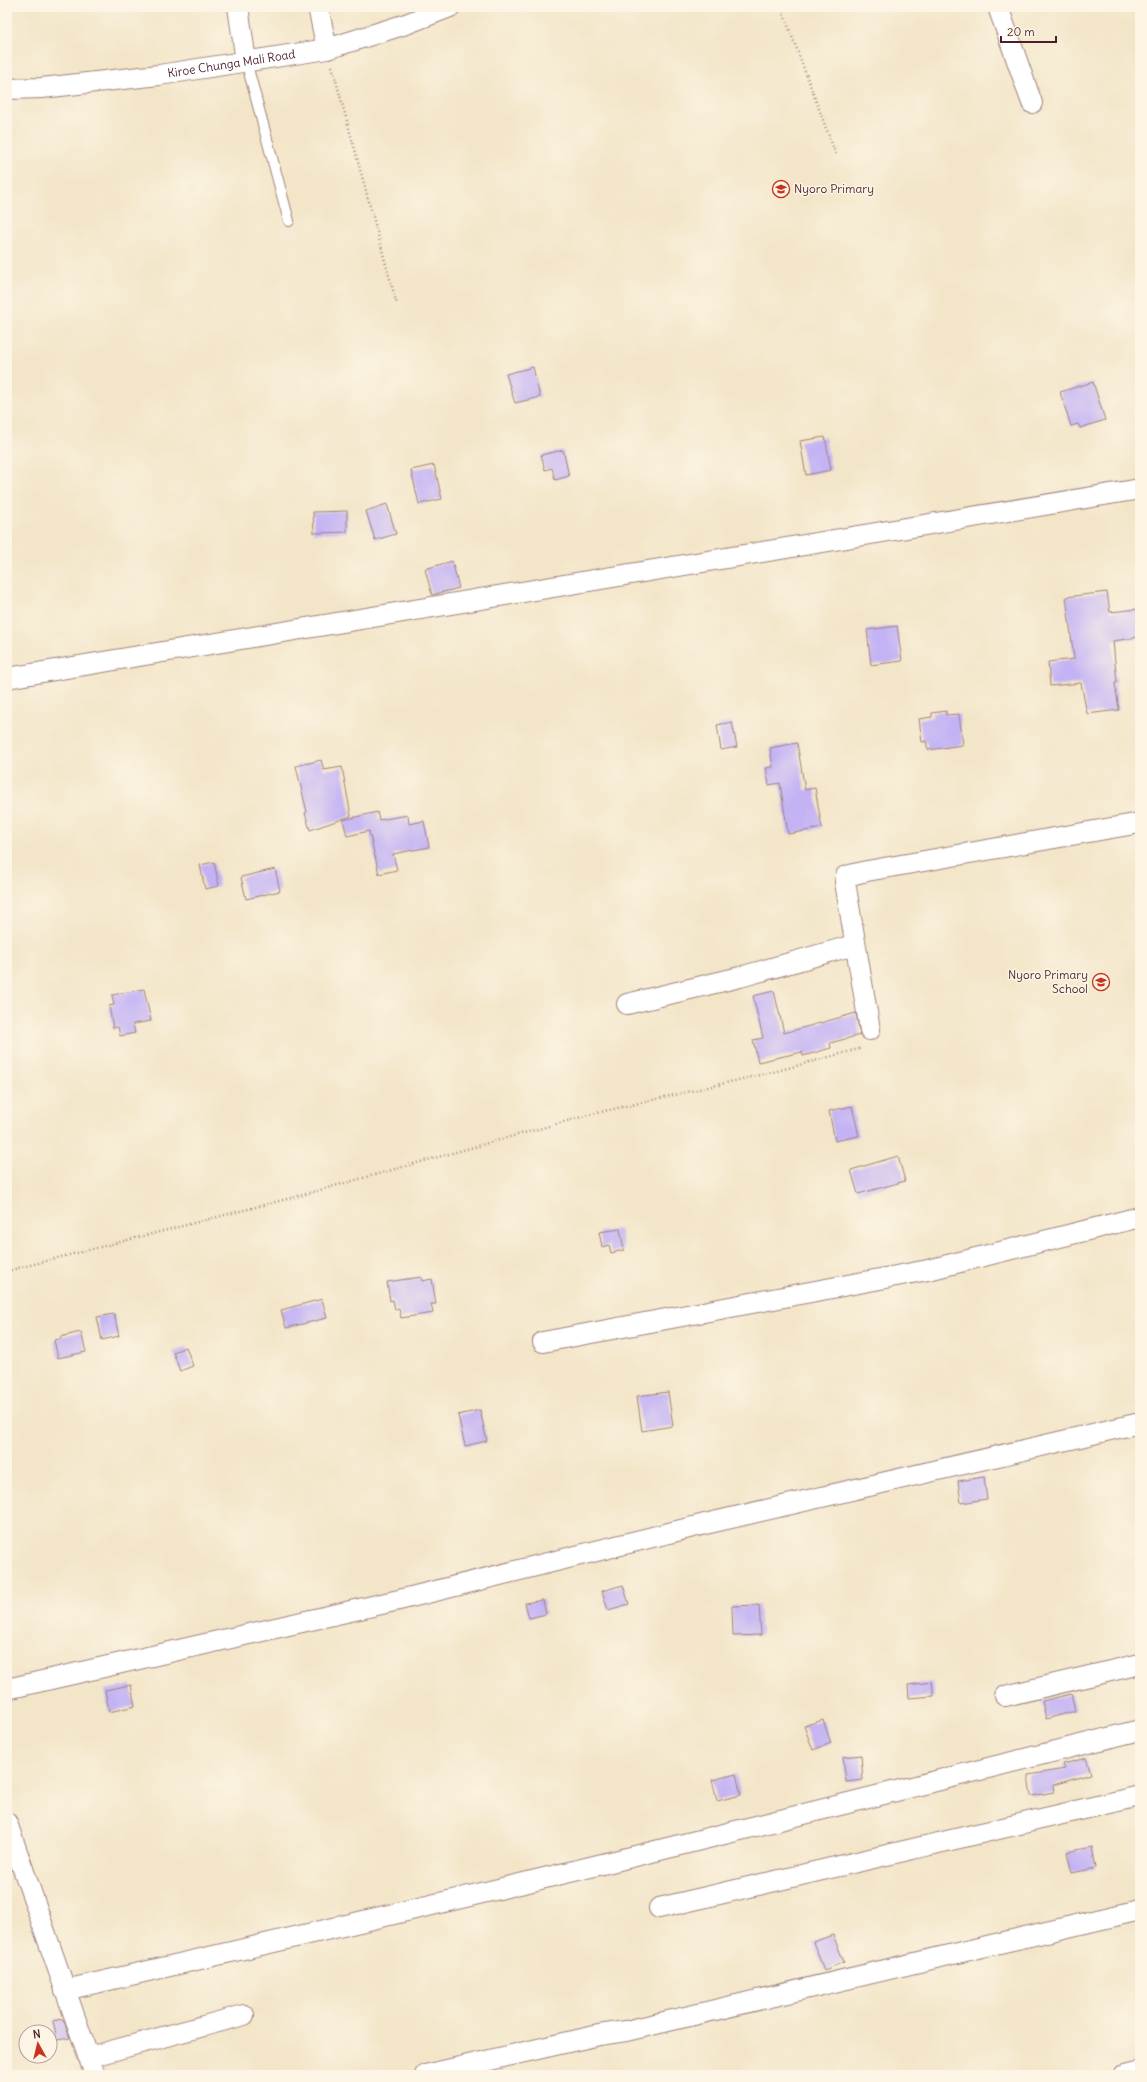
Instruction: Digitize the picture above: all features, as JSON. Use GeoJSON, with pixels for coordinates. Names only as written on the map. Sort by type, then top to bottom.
{"type":"FeatureCollection","features":[{"type":"Feature","properties":{"kind":"street"},"geometry":{"type":"LineString","coordinates":[[238,7],[246,61]]}},
{"type":"Feature","properties":{"kind":"street"},"geometry":{"type":"LineString","coordinates":[[318,7],[327,49]]}},
{"type":"Feature","properties":{"kind":"street","name":"Kiroe Chunga Mali Road"},"geometry":{"type":"LineString","coordinates":[[7,89],[42,88],[151,75],[327,49],[406,24],[450,7]]}},
{"type":"Feature","properties":{"kind":"street"},"geometry":{"type":"LineString","coordinates":[[998,7],[1032,103]]}},
{"type":"Feature","properties":{"kind":"street"},"geometry":{"type":"LineString","coordinates":[[7,678],[1140,488]]}},
{"type":"Feature","properties":{"kind":"street"},"geometry":{"type":"LineString","coordinates":[[870,1030],[854,945],[845,882],[845,878],[850,874],[1140,823]]}},
{"type":"Feature","properties":{"kind":"street"},"geometry":{"type":"LineString","coordinates":[[628,1004],[740,977],[854,945]]}},
{"type":"Feature","properties":{"kind":"street"},"geometry":{"type":"LineString","coordinates":[[543,1342],[928,1270],[1140,1217]]}},
{"type":"Feature","properties":{"kind":"street"},"geometry":{"type":"LineString","coordinates":[[7,1689],[392,1601],[720,1520],[1140,1423]]}},
{"type":"Feature","properties":{"kind":"street"},"geometry":{"type":"LineString","coordinates":[[1006,1696],[1140,1664]]}},
{"type":"Feature","properties":{"kind":"street"},"geometry":{"type":"LineString","coordinates":[[65,1990],[326,1930],[736,1831],[942,1778],[1140,1730]]}},
{"type":"Feature","properties":{"kind":"street"},"geometry":{"type":"LineString","coordinates":[[659,1908],[1140,1796]]}},
{"type":"Feature","properties":{"kind":"street"},"geometry":{"type":"LineString","coordinates":[[7,1823],[92,2066],[244,2015]]}},
{"type":"Feature","properties":{"kind":"street"},"geometry":{"type":"LineString","coordinates":[[425,2075],[599,2035],[657,2024],[1140,1910]]}},
{"type":"Feature","properties":{"kind":"street"},"geometry":{"type":"LineString","coordinates":[[1124,2075],[1140,2071]]}},
{"type":"Feature","properties":{"kind":"lane"},"geometry":{"type":"LineString","coordinates":[[246,61],[290,221]]}},
{"type":"Feature","properties":{"kind":"path"},"geometry":{"type":"LineString","coordinates":[[781,7],[836,154]]}},
{"type":"Feature","properties":{"kind":"path"},"geometry":{"type":"LineString","coordinates":[[327,49],[397,305]]}},
{"type":"Feature","properties":{"kind":"path"},"geometry":{"type":"LineString","coordinates":[[7,1271],[295,1197],[592,1114],[777,1071],[873,1046],[870,1030]]}},
{"type":"Feature","properties":{"kind":"building"},"geometry":{"type":"Polygon","coordinates":[[[533,367],[540,397],[515,403],[506,374],[533,367]]]}},
{"type":"Feature","properties":{"kind":"building"},"geometry":{"type":"Polygon","coordinates":[[[1093,382],[1105,420],[1080,428],[1078,424],[1071,426],[1060,392],[1093,382]]]}},
{"type":"Feature","properties":{"kind":"building"},"geometry":{"type":"Polygon","coordinates":[[[825,437],[831,470],[806,475],[800,441],[825,437]]]}},
{"type":"Feature","properties":{"kind":"building"},"geometry":{"type":"Polygon","coordinates":[[[563,450],[569,476],[555,480],[552,468],[545,470],[541,455],[563,450]]]}},
{"type":"Feature","properties":{"kind":"building"},"geometry":{"type":"Polygon","coordinates":[[[434,465],[442,499],[419,504],[411,470],[434,465]]]}},
{"type":"Feature","properties":{"kind":"building"},"geometry":{"type":"Polygon","coordinates":[[[387,504],[396,534],[375,540],[366,511],[387,504]]]}},
{"type":"Feature","properties":{"kind":"building"},"geometry":{"type":"Polygon","coordinates":[[[347,511],[347,532],[314,533],[313,512],[347,511]]]}},
{"type":"Feature","properties":{"kind":"building"},"geometry":{"type":"Polygon","coordinates":[[[452,561],[459,588],[432,595],[425,569],[452,561]]]}},
{"type":"Feature","properties":{"kind":"building"},"geometry":{"type":"Polygon","coordinates":[[[1107,592],[1110,612],[1138,609],[1140,613],[1140,637],[1113,641],[1117,683],[1115,683],[1119,710],[1087,714],[1081,683],[1050,686],[1048,662],[1074,659],[1066,597],[1107,592]]]}},
{"type":"Feature","properties":{"kind":"building"},"geometry":{"type":"Polygon","coordinates":[[[897,626],[902,661],[871,665],[867,630],[897,626]]]}},
{"type":"Feature","properties":{"kind":"building"},"geometry":{"type":"Polygon","coordinates":[[[946,711],[946,715],[959,714],[963,745],[928,750],[926,741],[922,742],[919,719],[932,717],[932,713],[946,711]]]}},
{"type":"Feature","properties":{"kind":"building"},"geometry":{"type":"Polygon","coordinates":[[[732,722],[737,747],[721,750],[717,725],[732,722]]]}},
{"type":"Feature","properties":{"kind":"building"},"geometry":{"type":"Polygon","coordinates":[[[797,743],[805,790],[815,788],[822,828],[788,834],[780,783],[769,785],[766,768],[773,767],[770,748],[797,743]]]}},
{"type":"Feature","properties":{"kind":"building"},"geometry":{"type":"Polygon","coordinates":[[[321,760],[324,770],[342,767],[351,816],[310,830],[305,813],[307,812],[296,766],[321,760]]]}},
{"type":"Feature","properties":{"kind":"building"},"geometry":{"type":"Polygon","coordinates":[[[377,812],[379,820],[408,815],[409,824],[424,821],[429,847],[393,854],[397,870],[379,874],[369,831],[347,836],[343,820],[377,812]]]}},
{"type":"Feature","properties":{"kind":"building"},"geometry":{"type":"Polygon","coordinates":[[[214,862],[219,886],[205,889],[200,865],[214,862]]]}},
{"type":"Feature","properties":{"kind":"building"},"geometry":{"type":"Polygon","coordinates":[[[275,869],[280,891],[246,899],[241,877],[275,869]]]}},
{"type":"Feature","properties":{"kind":"building"},"geometry":{"type":"Polygon","coordinates":[[[144,989],[151,1021],[133,1024],[135,1033],[120,1036],[118,1027],[113,1028],[109,1006],[114,1005],[112,995],[144,989]]]}},
{"type":"Feature","properties":{"kind":"building"},"geometry":{"type":"Polygon","coordinates":[[[774,991],[784,1033],[856,1013],[860,1035],[830,1043],[831,1048],[803,1056],[802,1052],[758,1062],[753,1040],[763,1038],[753,996],[774,991]]]}},
{"type":"Feature","properties":{"kind":"building"},"geometry":{"type":"Polygon","coordinates":[[[852,1106],[859,1136],[835,1141],[829,1111],[852,1106]]]}},
{"type":"Feature","properties":{"kind":"building"},"geometry":{"type":"Polygon","coordinates":[[[898,1156],[905,1181],[858,1194],[851,1170],[898,1156]]]}},
{"type":"Feature","properties":{"kind":"building"},"geometry":{"type":"Polygon","coordinates":[[[620,1229],[624,1250],[611,1253],[609,1245],[602,1247],[599,1232],[620,1229]]]}},
{"type":"Feature","properties":{"kind":"building"},"geometry":{"type":"Polygon","coordinates":[[[421,1277],[422,1281],[432,1279],[436,1304],[431,1304],[433,1313],[401,1318],[399,1309],[395,1310],[393,1300],[390,1301],[387,1282],[421,1277]]]}},
{"type":"Feature","properties":{"kind":"building"},"geometry":{"type":"Polygon","coordinates":[[[322,1299],[327,1318],[286,1328],[281,1310],[322,1299]]]}},
{"type":"Feature","properties":{"kind":"building"},"geometry":{"type":"Polygon","coordinates":[[[114,1314],[119,1336],[102,1340],[97,1317],[114,1314]]]}},
{"type":"Feature","properties":{"kind":"building"},"geometry":{"type":"Polygon","coordinates":[[[81,1332],[86,1352],[58,1358],[54,1340],[81,1332]]]}},
{"type":"Feature","properties":{"kind":"building"},"geometry":{"type":"Polygon","coordinates":[[[186,1347],[193,1366],[180,1371],[173,1352],[186,1347]]]}},
{"type":"Feature","properties":{"kind":"building"},"geometry":{"type":"Polygon","coordinates":[[[668,1392],[673,1426],[642,1431],[637,1396],[668,1392]]]}},
{"type":"Feature","properties":{"kind":"building"},"geometry":{"type":"Polygon","coordinates":[[[480,1410],[487,1441],[465,1446],[458,1415],[480,1410]]]}},
{"type":"Feature","properties":{"kind":"building"},"geometry":{"type":"Polygon","coordinates":[[[984,1477],[987,1499],[961,1503],[958,1481],[984,1477]]]}},
{"type":"Feature","properties":{"kind":"building"},"geometry":{"type":"Polygon","coordinates":[[[623,1585],[629,1604],[608,1610],[602,1591],[623,1585]]]}},
{"type":"Feature","properties":{"kind":"building"},"geometry":{"type":"Polygon","coordinates":[[[543,1600],[546,1614],[529,1618],[525,1603],[543,1600]]]}},
{"type":"Feature","properties":{"kind":"building"},"geometry":{"type":"Polygon","coordinates":[[[759,1605],[761,1635],[733,1636],[732,1606],[759,1605]]]}},
{"type":"Feature","properties":{"kind":"building"},"geometry":{"type":"Polygon","coordinates":[[[932,1682],[934,1696],[909,1698],[908,1685],[932,1682]]]}},
{"type":"Feature","properties":{"kind":"building"},"geometry":{"type":"Polygon","coordinates":[[[131,1685],[135,1706],[109,1712],[105,1690],[131,1685]]]}},
{"type":"Feature","properties":{"kind":"building"},"geometry":{"type":"Polygon","coordinates":[[[1071,1694],[1075,1711],[1046,1719],[1042,1701],[1071,1694]]]}},
{"type":"Feature","properties":{"kind":"building"},"geometry":{"type":"Polygon","coordinates":[[[823,1720],[831,1743],[813,1750],[804,1726],[823,1720]]]}},
{"type":"Feature","properties":{"kind":"building"},"geometry":{"type":"Polygon","coordinates":[[[861,1755],[863,1780],[846,1782],[843,1757],[861,1755]]]}},
{"type":"Feature","properties":{"kind":"building"},"geometry":{"type":"Polygon","coordinates":[[[1086,1758],[1091,1774],[1053,1785],[1054,1792],[1031,1796],[1028,1775],[1065,1769],[1063,1764],[1086,1758]]]}},
{"type":"Feature","properties":{"kind":"building"},"geometry":{"type":"Polygon","coordinates":[[[736,1774],[741,1795],[717,1801],[712,1780],[736,1774]]]}},
{"type":"Feature","properties":{"kind":"building"},"geometry":{"type":"Polygon","coordinates":[[[1092,1847],[1096,1868],[1072,1873],[1067,1852],[1092,1847]]]}},
{"type":"Feature","properties":{"kind":"building"},"geometry":{"type":"Polygon","coordinates":[[[833,1935],[844,1962],[824,1970],[813,1942],[833,1935]]]}},
{"type":"Feature","properties":{"kind":"building"},"geometry":{"type":"Polygon","coordinates":[[[63,2019],[70,2038],[58,2040],[58,2024],[54,2024],[53,2021],[63,2019]]]}},
{"type":"Feature","properties":{"kind":"place","name":"Nyoro Primary"},"geometry":{"type":"Point","coordinates":[781,189]}},
{"type":"Feature","properties":{"kind":"place","name":"Nyoro Primary School"},"geometry":{"type":"Point","coordinates":[1101,982]}}]}
